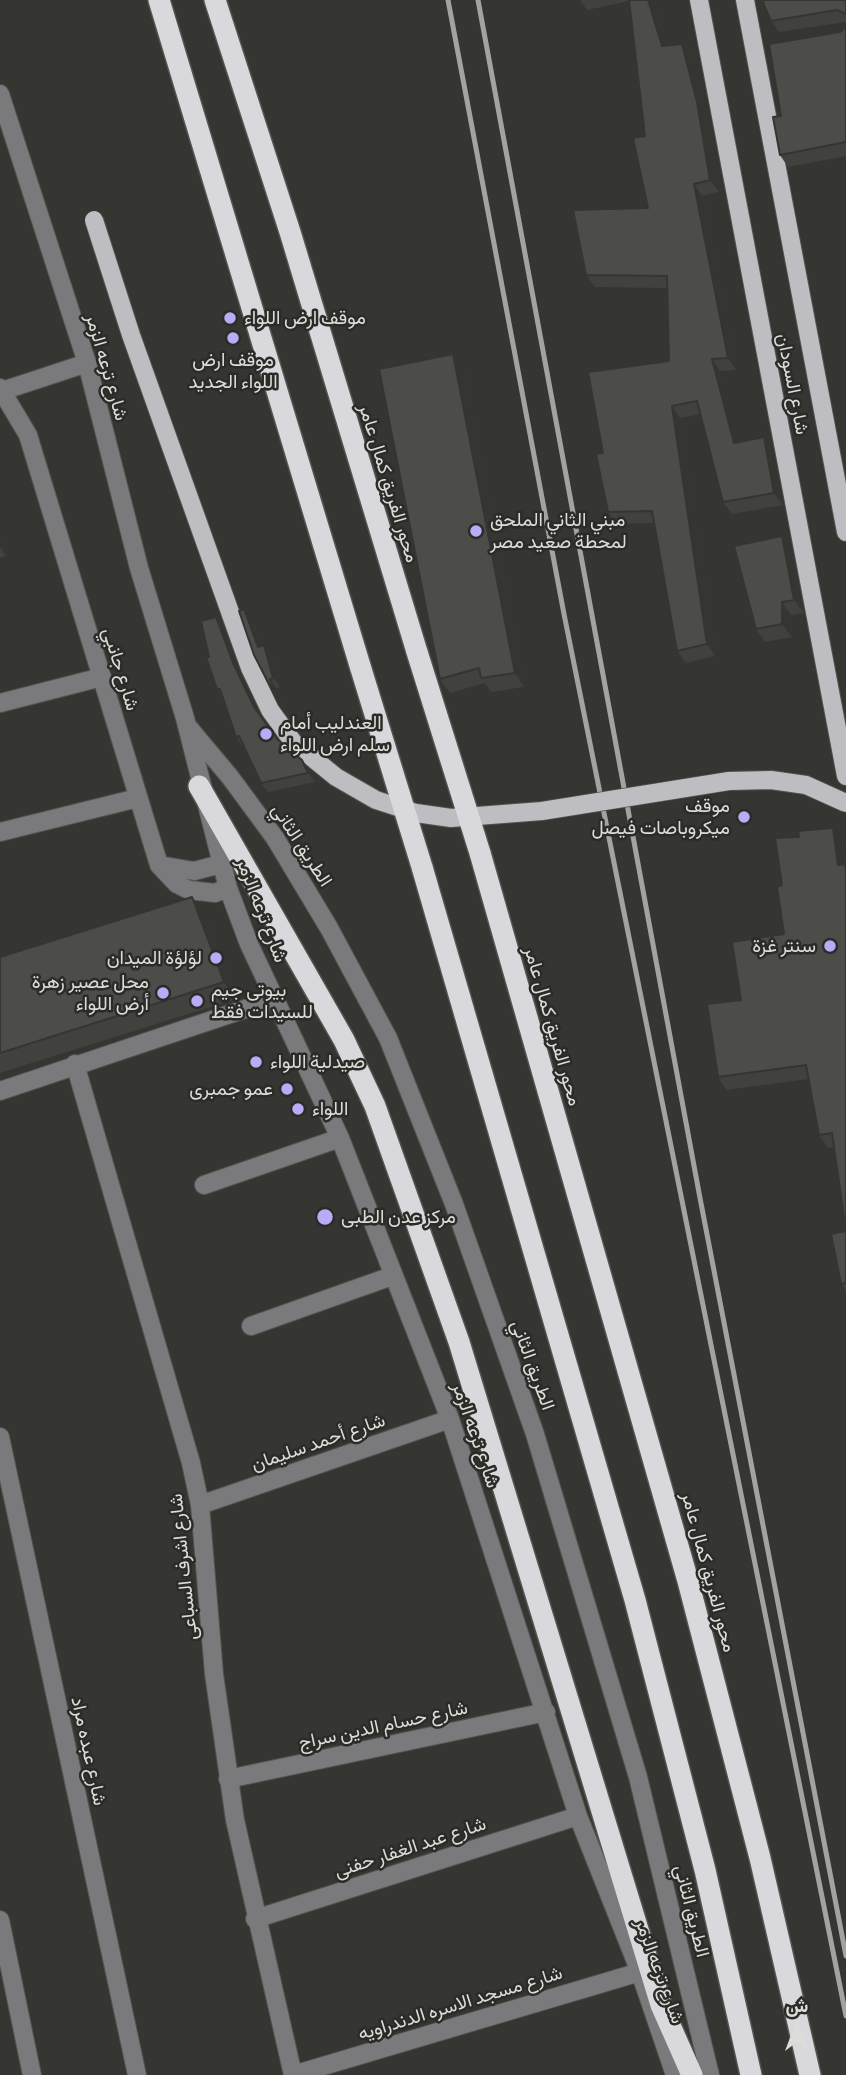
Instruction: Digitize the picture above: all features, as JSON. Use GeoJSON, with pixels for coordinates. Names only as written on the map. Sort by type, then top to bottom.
{"type":"FeatureCollection","features":[{"type":"Feature","properties":{"kind":"highway"},"geometry":{"type":"LineString","coordinates":[[159,0],[422,867],[589,1434],[705,1870],[751,2075]]}},
{"type":"Feature","properties":{"kind":"highway","name":"محور الفريق كمال عامر"},"geometry":{"type":"LineString","coordinates":[[215,0],[290,232],[480,853],[644,1420],[760,1858],[810,2075]]}},
{"type":"Feature","properties":{"kind":"highway"},"geometry":{"type":"LineString","coordinates":[[199,786],[344,1040],[375,1106],[454,1329],[661,2006],[692,2075]]}},
{"type":"Feature","properties":{"kind":"main road","name":"شارع السودان"},"geometry":{"type":"LineString","coordinates":[[699,0],[846,776]]}},
{"type":"Feature","properties":{"kind":"main road","name":"شارع السودان"},"geometry":{"type":"LineString","coordinates":[[745,0],[762,47],[846,532]]}},
{"type":"Feature","properties":{"kind":"main road"},"geometry":{"type":"LineString","coordinates":[[94,220],[131,335],[250,668],[270,710],[293,743],[336,778],[376,800],[416,813],[451,817],[542,811],[729,781],[771,780],[806,785],[846,803]]}},
{"type":"Feature","properties":{"kind":"street","name":"شارع ترعه الزمر"},"geometry":{"type":"LineString","coordinates":[[0,94],[87,363],[139,568],[187,726],[199,786],[228,888],[275,999],[340,1138],[450,1419],[579,1816],[640,1972],[675,2075]]}},
{"type":"Feature","properties":{"kind":"street"},"geometry":{"type":"LineString","coordinates":[[1,390],[87,363]]}},
{"type":"Feature","properties":{"kind":"street","name":"شارع جانبي"},"geometry":{"type":"LineString","coordinates":[[1,390],[28,435],[159,865]]}},
{"type":"Feature","properties":{"kind":"street"},"geometry":{"type":"LineString","coordinates":[[0,703],[102,677]]}},
{"type":"Feature","properties":{"kind":"street","name":"الطريق الثاني"},"geometry":{"type":"LineString","coordinates":[[187,726],[230,777],[275,838],[329,928],[388,1038],[454,1204],[535,1434],[638,1777],[710,2075]]}},
{"type":"Feature","properties":{"kind":"street"},"geometry":{"type":"LineString","coordinates":[[0,832],[138,798]]}},
{"type":"Feature","properties":{"kind":"street"},"geometry":{"type":"LineString","coordinates":[[159,865],[194,871],[221,864]]}},
{"type":"Feature","properties":{"kind":"street"},"geometry":{"type":"LineString","coordinates":[[159,865],[177,884],[188,890],[215,892],[228,888]]}},
{"type":"Feature","properties":{"kind":"street"},"geometry":{"type":"LineString","coordinates":[[0,1091],[275,999]]}},
{"type":"Feature","properties":{"kind":"street","name":"شارع اشرف السباعى"},"geometry":{"type":"LineString","coordinates":[[75,1064],[191,1463],[200,1505],[214,1674],[228,1779],[255,1919],[293,2075]]}},
{"type":"Feature","properties":{"kind":"street"},"geometry":{"type":"LineString","coordinates":[[204,1185],[340,1138]]}},
{"type":"Feature","properties":{"kind":"street"},"geometry":{"type":"LineString","coordinates":[[251,1326],[392,1276]]}},
{"type":"Feature","properties":{"kind":"street","name":"شارع أحمد سليمان"},"geometry":{"type":"LineString","coordinates":[[200,1505],[450,1419]]}},
{"type":"Feature","properties":{"kind":"street","name":"شارع عبده مراد"},"geometry":{"type":"LineString","coordinates":[[0,1437],[137,2075]]}},
{"type":"Feature","properties":{"kind":"street","name":"شارع حسام الدين سراج"},"geometry":{"type":"LineString","coordinates":[[228,1779],[547,1712]]}},
{"type":"Feature","properties":{"kind":"street","name":"شارع عبد الغفار حفنى"},"geometry":{"type":"LineString","coordinates":[[255,1919],[579,1816]]}},
{"type":"Feature","properties":{"kind":"street"},"geometry":{"type":"LineString","coordinates":[[0,1920],[32,2075]]}},
{"type":"Feature","properties":{"kind":"street","name":"شارع مسجد الاسره الدندراويه"},"geometry":{"type":"LineString","coordinates":[[293,2075],[640,1972]]}},
{"type":"Feature","properties":{"kind":"building"},"geometry":{"type":"Polygon","coordinates":[[[629,0],[648,0],[662,46],[682,44],[697,102],[710,180],[694,184],[728,358],[712,359],[734,443],[764,437],[774,493],[723,502],[697,401],[672,406],[707,644],[677,651],[652,511],[608,512],[596,454],[603,453],[588,372],[669,361],[667,276],[586,275],[573,210],[648,208],[633,138],[645,136],[629,0]]]}},
{"type":"Feature","properties":{"kind":"building"},"geometry":{"type":"Polygon","coordinates":[[[763,0],[846,0],[846,14],[837,10],[771,21],[763,0]]]}},
{"type":"Feature","properties":{"kind":"building"},"geometry":{"type":"Polygon","coordinates":[[[846,27],[846,142],[780,155],[773,117],[781,116],[769,44],[840,32],[846,27]]]}},
{"type":"Feature","properties":{"kind":"building"},"geometry":{"type":"Polygon","coordinates":[[[453,354],[515,673],[481,678],[479,668],[440,679],[379,369],[453,354]]]}},
{"type":"Feature","properties":{"kind":"building"},"geometry":{"type":"Polygon","coordinates":[[[782,536],[794,600],[782,602],[782,624],[756,629],[734,546],[782,536]]]}},
{"type":"Feature","properties":{"kind":"building"},"geometry":{"type":"Polygon","coordinates":[[[244,609],[258,647],[264,645],[273,678],[270,679],[279,703],[254,655],[239,611],[244,609]]]}},
{"type":"Feature","properties":{"kind":"building"},"geometry":{"type":"Polygon","coordinates":[[[216,617],[233,663],[254,707],[278,740],[302,760],[308,773],[261,783],[239,736],[236,737],[206,657],[209,657],[201,621],[216,617]]]}},
{"type":"Feature","properties":{"kind":"building"},"geometry":{"type":"Polygon","coordinates":[[[833,828],[838,865],[845,864],[846,873],[846,1231],[832,1133],[819,1135],[806,1065],[718,1077],[707,1004],[741,1000],[732,942],[784,934],[777,887],[782,885],[775,838],[799,837],[798,831],[833,828]]]}},
{"type":"Feature","properties":{"kind":"building"},"geometry":{"type":"Polygon","coordinates":[[[192,897],[224,982],[0,1053],[0,957],[192,897]]]}},
{"type":"Feature","properties":{"kind":"building"},"geometry":{"type":"Polygon","coordinates":[[[846,1231],[846,1283],[841,1284],[831,1234],[846,1231]]]}},
{"type":"Feature","properties":{"kind":"railway"},"geometry":{"type":"LineString","coordinates":[[448,0],[564,614],[846,2016]]}},
{"type":"Feature","properties":{"kind":"railway"},"geometry":{"type":"LineString","coordinates":[[478,0],[700,1198],[846,1956]]}},
{"type":"Feature","properties":{"kind":"place","name":"موقف ارض اللواء"},"geometry":{"type":"Point","coordinates":[230,318]}},
{"type":"Feature","properties":{"kind":"place","name":"موقف ارض اللواء الجديد"},"geometry":{"type":"Point","coordinates":[233,338]}},
{"type":"Feature","properties":{"kind":"place","name":"مبني الثاني الملحق لمحطة صعيد مصر"},"geometry":{"type":"Point","coordinates":[476,531]}},
{"type":"Feature","properties":{"kind":"place","name":"العندليب أمام سلم ارض اللواء"},"geometry":{"type":"Point","coordinates":[266,734]}},
{"type":"Feature","properties":{"kind":"place","name":"موقف ميكروباصات فيصل"},"geometry":{"type":"Point","coordinates":[744,817]}},
{"type":"Feature","properties":{"kind":"place","name":"سنتر غزة"},"geometry":{"type":"Point","coordinates":[830,946]}},
{"type":"Feature","properties":{"kind":"place","name":"لؤلؤة الميدان"},"geometry":{"type":"Point","coordinates":[216,958]}},
{"type":"Feature","properties":{"kind":"place","name":"محل عصير زهرة أرض اللواء"},"geometry":{"type":"Point","coordinates":[163,993]}},
{"type":"Feature","properties":{"kind":"place","name":"بيوتى جيم للسيدات فقط"},"geometry":{"type":"Point","coordinates":[197,1001]}},
{"type":"Feature","properties":{"kind":"place","name":"صيدلية اللواء"},"geometry":{"type":"Point","coordinates":[256,1062]}},
{"type":"Feature","properties":{"kind":"place","name":"عمو جمبرى"},"geometry":{"type":"Point","coordinates":[287,1089]}},
{"type":"Feature","properties":{"kind":"place","name":"اللواء"},"geometry":{"type":"Point","coordinates":[298,1109]}},
{"type":"Feature","properties":{"kind":"place","name":"مركز عدن الطبى"},"geometry":{"type":"Point","coordinates":[325,1217]}}]}
